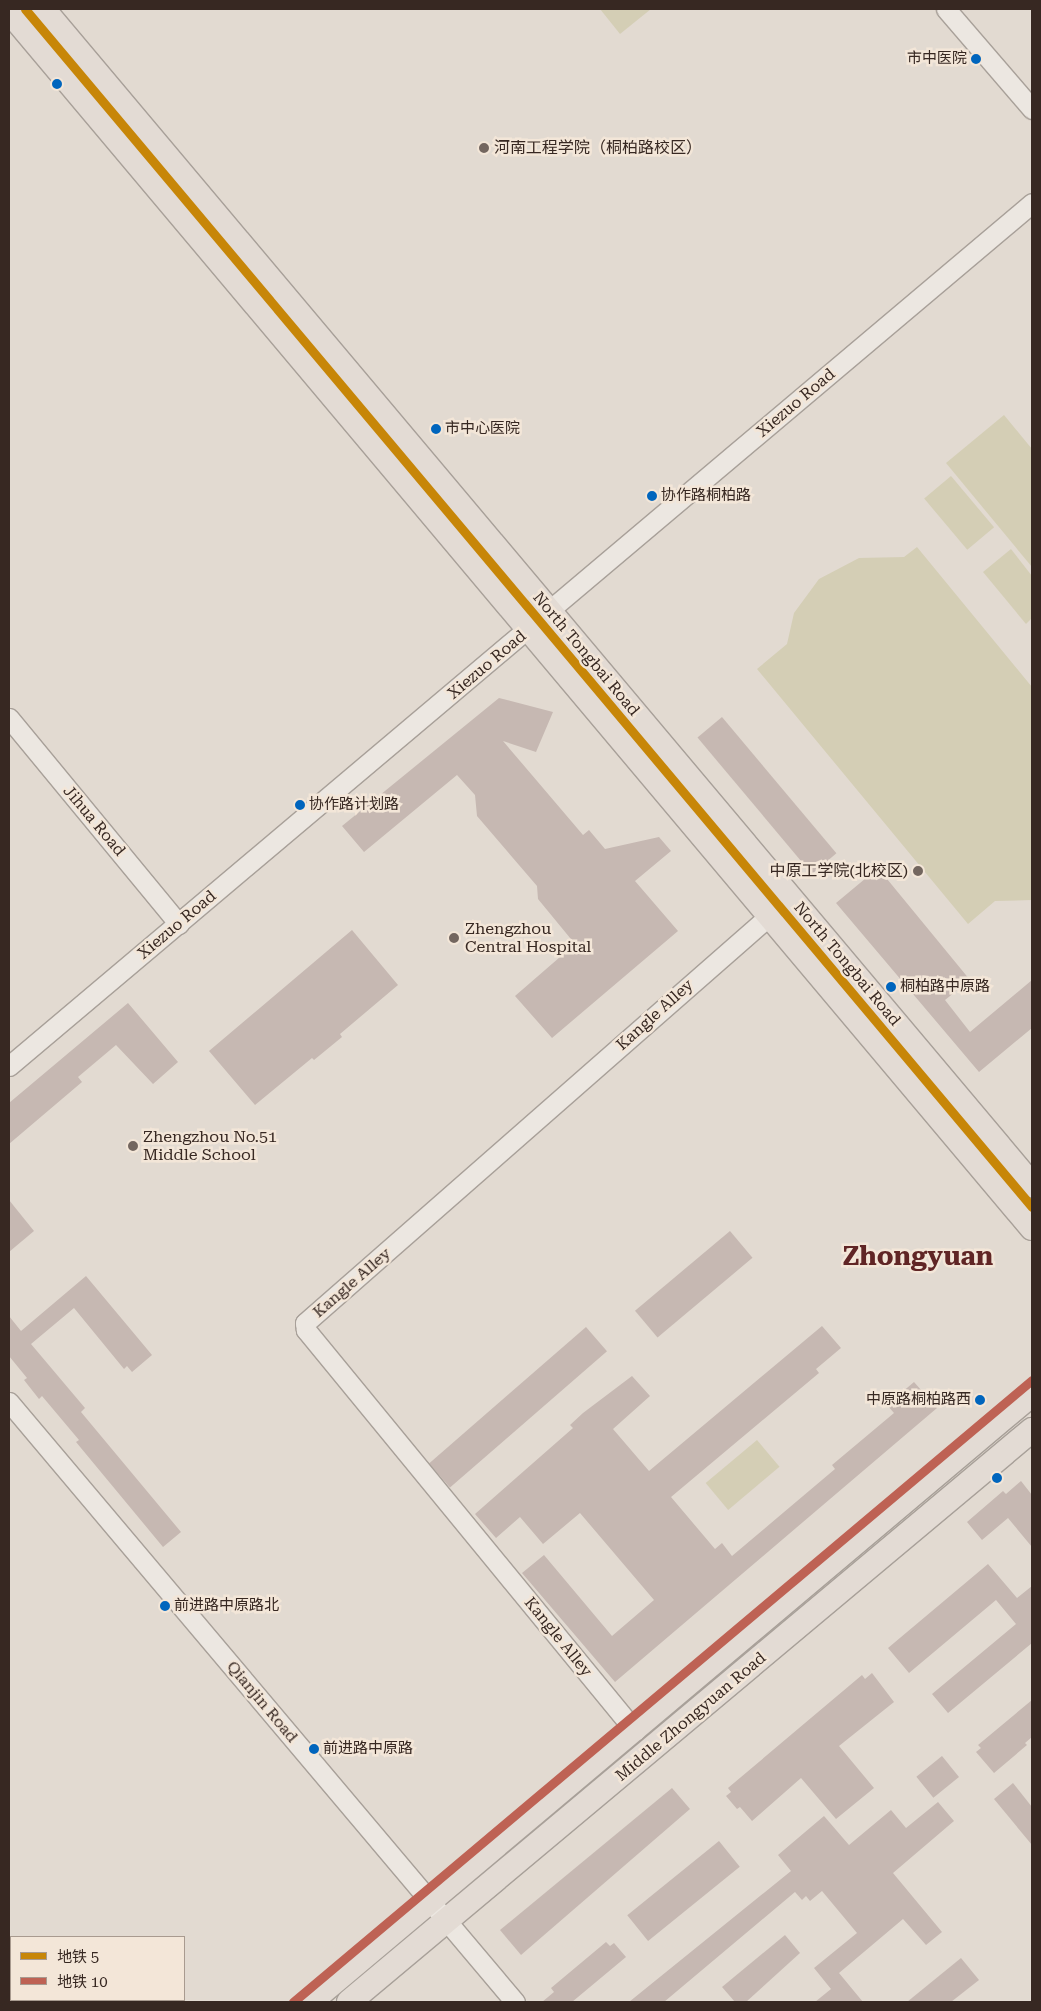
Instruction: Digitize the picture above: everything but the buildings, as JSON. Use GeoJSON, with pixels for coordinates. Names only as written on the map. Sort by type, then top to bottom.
{"type":"FeatureCollection","features":[{"type":"Feature","properties":{"kind":"main road","name":"North Tongbai Road"},"geometry":{"type":"LineString","coordinates":[[43,9],[1032,1185]]}},
{"type":"Feature","properties":{"kind":"main road","name":"North Tongbai Road"},"geometry":{"type":"LineString","coordinates":[[9,10],[1032,1228]]}},
{"type":"Feature","properties":{"kind":"main road","name":"Middle Zhongyuan Road"},"geometry":{"type":"LineString","coordinates":[[310,2002],[635,1731],[1032,1394]]}},
{"type":"Feature","properties":{"kind":"main road","name":"Middle Zhongyuan Road"},"geometry":{"type":"LineString","coordinates":[[349,2002],[1032,1430]]}},
{"type":"Feature","properties":{"kind":"street"},"geometry":{"type":"LineString","coordinates":[[946,9],[1032,109]]}},
{"type":"Feature","properties":{"kind":"street","name":"Xiezuo Road"},"geometry":{"type":"LineString","coordinates":[[9,1066],[529,630],[1032,203]]}},
{"type":"Feature","properties":{"kind":"street","name":"Jihua Road"},"geometry":{"type":"LineString","coordinates":[[9,718],[179,924]]}},
{"type":"Feature","properties":{"kind":"street","name":"Kangle Alley"},"geometry":{"type":"LineString","coordinates":[[635,1731],[306,1330],[305,1323],[770,915]]}},
{"type":"Feature","properties":{"kind":"street","name":"Qianjin Road"},"geometry":{"type":"LineString","coordinates":[[9,1402],[515,2002]]}},
{"type":"Feature","properties":{"kind":"shaded area"},"geometry":{"type":"Polygon","coordinates":[[[600,9],[651,9],[620,34],[600,9]]]}},
{"type":"Feature","properties":{"kind":"shaded area"},"geometry":{"type":"Polygon","coordinates":[[[1004,415],[1032,449],[1032,567],[946,463],[1004,415]]]}},
{"type":"Feature","properties":{"kind":"shaded area"},"geometry":{"type":"Polygon","coordinates":[[[951,476],[994,527],[967,550],[924,498],[951,476]]]}},
{"type":"Feature","properties":{"kind":"shaded area"},"geometry":{"type":"Polygon","coordinates":[[[917,547],[1032,687],[1032,900],[995,901],[968,924],[757,669],[787,644],[794,613],[819,579],[859,558],[904,557],[917,547]]]}},
{"type":"Feature","properties":{"kind":"shaded area"},"geometry":{"type":"Polygon","coordinates":[[[1011,549],[1032,576],[1032,618],[1026,624],[983,572],[1011,549]]]}},
{"type":"Feature","properties":{"kind":"shaded area"},"geometry":{"type":"Polygon","coordinates":[[[757,1440],[779,1467],[728,1510],[706,1483],[757,1440]]]}},
{"type":"Feature","properties":{"kind":"metro line","name":"5"},"geometry":{"type":"LineString","coordinates":[[25,9],[1032,1207]]}},
{"type":"Feature","properties":{"kind":"metro line","name":"10"},"geometry":{"type":"LineString","coordinates":[[293,2002],[1032,1380]]}},
{"type":"Feature","properties":{"kind":"place","name":"市中医院"},"geometry":{"type":"Point","coordinates":[976,59]}},
{"type":"Feature","properties":{"kind":"place","name":"河南工程学院（桐柏路校区）"},"geometry":{"type":"Point","coordinates":[484,148]}},
{"type":"Feature","properties":{"kind":"place","name":"市中心医院"},"geometry":{"type":"Point","coordinates":[436,429]}},
{"type":"Feature","properties":{"kind":"place","name":"协作路桐柏路"},"geometry":{"type":"Point","coordinates":[652,496]}},
{"type":"Feature","properties":{"kind":"place","name":"协作路计划路"},"geometry":{"type":"Point","coordinates":[300,805]}},
{"type":"Feature","properties":{"kind":"place","name":"中原工学院(北校区)"},"geometry":{"type":"Point","coordinates":[918,871]}},
{"type":"Feature","properties":{"kind":"place","name":"Zhengzhou Central Hospital"},"geometry":{"type":"Point","coordinates":[454,938]}},
{"type":"Feature","properties":{"kind":"place","name":"桐柏路中原路"},"geometry":{"type":"Point","coordinates":[891,987]}},
{"type":"Feature","properties":{"kind":"place","name":"Zhengzhou No.51 Middle School"},"geometry":{"type":"Point","coordinates":[133,1146]}},
{"type":"Feature","properties":{"kind":"place","name":"中原路桐柏路西"},"geometry":{"type":"Point","coordinates":[980,1400]}},
{"type":"Feature","properties":{"kind":"place","name":"前进路中原路北"},"geometry":{"type":"Point","coordinates":[165,1606]}},
{"type":"Feature","properties":{"kind":"place","name":"前进路中原路"},"geometry":{"type":"Point","coordinates":[314,1749]}},
{"type":"Feature","properties":{"kind":"district","name":"Zhongyuan"},"geometry":{"type":"Point","coordinates":[918,1257]}}]}
